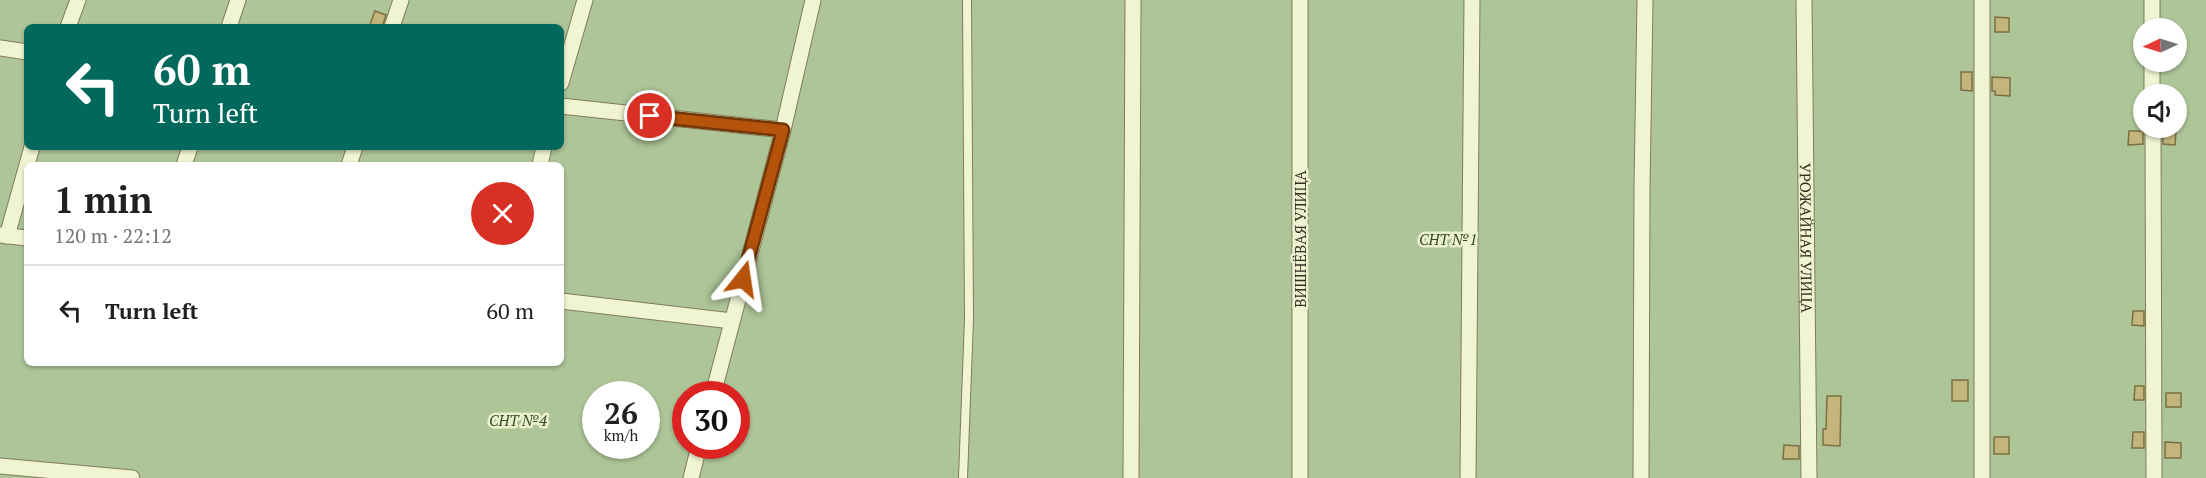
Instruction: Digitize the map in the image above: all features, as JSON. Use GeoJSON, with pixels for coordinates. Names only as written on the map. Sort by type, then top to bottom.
{"type":"FeatureCollection","features":[{"type":"Feature","properties":{"kind":"street"},"geometry":{"type":"LineString","coordinates":[[69,24],[78,0]]}},
{"type":"Feature","properties":{"kind":"street"},"geometry":{"type":"LineString","coordinates":[[230,24],[238,0]]}},
{"type":"Feature","properties":{"kind":"street"},"geometry":{"type":"LineString","coordinates":[[393,24],[401,0]]}},
{"type":"Feature","properties":{"kind":"street"},"geometry":{"type":"LineString","coordinates":[[564,73],[585,0]]}},
{"type":"Feature","properties":{"kind":"street"},"geometry":{"type":"LineString","coordinates":[[716,381],[783,130],[813,0]]}},
{"type":"Feature","properties":{"kind":"street"},"geometry":{"type":"LineString","coordinates":[[1131,478],[1133,0]]}},
{"type":"Feature","properties":{"kind":"street","name":"ВИШНЁВАЯ УЛИЦА"},"geometry":{"type":"LineString","coordinates":[[1300,0],[1300,478]]}},
{"type":"Feature","properties":{"kind":"street"},"geometry":{"type":"LineString","coordinates":[[1468,478],[1472,0]]}},
{"type":"Feature","properties":{"kind":"street"},"geometry":{"type":"LineString","coordinates":[[1641,478],[1645,0]]}},
{"type":"Feature","properties":{"kind":"street","name":"УРОЖАЙНАЯ УЛИЦА"},"geometry":{"type":"LineString","coordinates":[[1804,0],[1809,478]]}},
{"type":"Feature","properties":{"kind":"street"},"geometry":{"type":"LineString","coordinates":[[1982,0],[1982,478]]}},
{"type":"Feature","properties":{"kind":"street"},"geometry":{"type":"LineString","coordinates":[[2152,0],[2152,18]]}},
{"type":"Feature","properties":{"kind":"street"},"geometry":{"type":"LineString","coordinates":[[0,48],[24,52]]}},
{"type":"Feature","properties":{"kind":"street"},"geometry":{"type":"LineString","coordinates":[[564,106],[783,130]]}},
{"type":"Feature","properties":{"kind":"street"},"geometry":{"type":"LineString","coordinates":[[2153,138],[2154,478]]}},
{"type":"Feature","properties":{"kind":"street"},"geometry":{"type":"LineString","coordinates":[[24,172],[3,236],[24,238]]}},
{"type":"Feature","properties":{"kind":"street"},"geometry":{"type":"LineString","coordinates":[[564,301],[732,321]]}},
{"type":"Feature","properties":{"kind":"street"},"geometry":{"type":"LineString","coordinates":[[691,478],[696,459]]}},
{"type":"Feature","properties":{"kind":"street"},"geometry":{"type":"LineString","coordinates":[[0,466],[132,478]]}},
{"type":"Feature","properties":{"kind":"lane"},"geometry":{"type":"LineString","coordinates":[[963,478],[969,319],[967,0]]}},
{"type":"Feature","properties":{"kind":"green space","name":"СНТ №1"},"geometry":{"type":"Polygon","coordinates":[[[0,0],[2206,0],[2206,478],[0,478],[0,0]]]}},
{"type":"Feature","properties":{"kind":"building"},"geometry":{"type":"Polygon","coordinates":[[[375,11],[386,15],[383,24],[370,24],[375,11]]]}},
{"type":"Feature","properties":{"kind":"building"},"geometry":{"type":"Polygon","coordinates":[[[1995,17],[2009,18],[2009,32],[1995,32],[1995,17]]]}},
{"type":"Feature","properties":{"kind":"building"},"geometry":{"type":"Polygon","coordinates":[[[1961,72],[1972,72],[1972,91],[1961,90],[1961,72]]]}},
{"type":"Feature","properties":{"kind":"building"},"geometry":{"type":"Polygon","coordinates":[[[1992,77],[2010,78],[2010,96],[1995,95],[1995,91],[1992,91],[1992,77]]]}},
{"type":"Feature","properties":{"kind":"building"},"geometry":{"type":"Polygon","coordinates":[[[2129,131],[2133,131],[2133,138],[2143,138],[2143,144],[2128,145],[2129,131]]]}},
{"type":"Feature","properties":{"kind":"building"},"geometry":{"type":"Polygon","coordinates":[[[2163,138],[2176,138],[2175,145],[2163,144],[2163,138]]]}},
{"type":"Feature","properties":{"kind":"building"},"geometry":{"type":"Polygon","coordinates":[[[2133,311],[2144,311],[2144,326],[2132,325],[2133,311]]]}},
{"type":"Feature","properties":{"kind":"building"},"geometry":{"type":"Polygon","coordinates":[[[1952,380],[1968,380],[1968,401],[1952,401],[1952,380]]]}},
{"type":"Feature","properties":{"kind":"building"},"geometry":{"type":"Polygon","coordinates":[[[2135,386],[2144,386],[2144,400],[2134,400],[2135,386]]]}},
{"type":"Feature","properties":{"kind":"building"},"geometry":{"type":"Polygon","coordinates":[[[2166,393],[2181,393],[2181,407],[2166,407],[2166,393]]]}},
{"type":"Feature","properties":{"kind":"building"},"geometry":{"type":"Polygon","coordinates":[[[1827,396],[1841,396],[1840,446],[1823,445],[1827,396]]]}},
{"type":"Feature","properties":{"kind":"building"},"geometry":{"type":"Polygon","coordinates":[[[2133,432],[2144,432],[2144,448],[2132,448],[2133,432]]]}},
{"type":"Feature","properties":{"kind":"building"},"geometry":{"type":"Polygon","coordinates":[[[1994,437],[2009,437],[2009,454],[1994,454],[1994,437]]]}},
{"type":"Feature","properties":{"kind":"building"},"geometry":{"type":"Polygon","coordinates":[[[2165,442],[2181,443],[2181,458],[2165,458],[2165,442]]]}},
{"type":"Feature","properties":{"kind":"building"},"geometry":{"type":"Polygon","coordinates":[[[1784,445],[1799,446],[1799,459],[1783,459],[1784,445]]]}},
{"type":"Feature","properties":{"kind":"route"},"geometry":{"type":"LineString","coordinates":[[650,116],[783,130],[743,279]]}},
{"type":"Feature","properties":{"kind":"park label","name":"СНТ №4"},"geometry":{"type":"Point","coordinates":[518,420]}}]}
